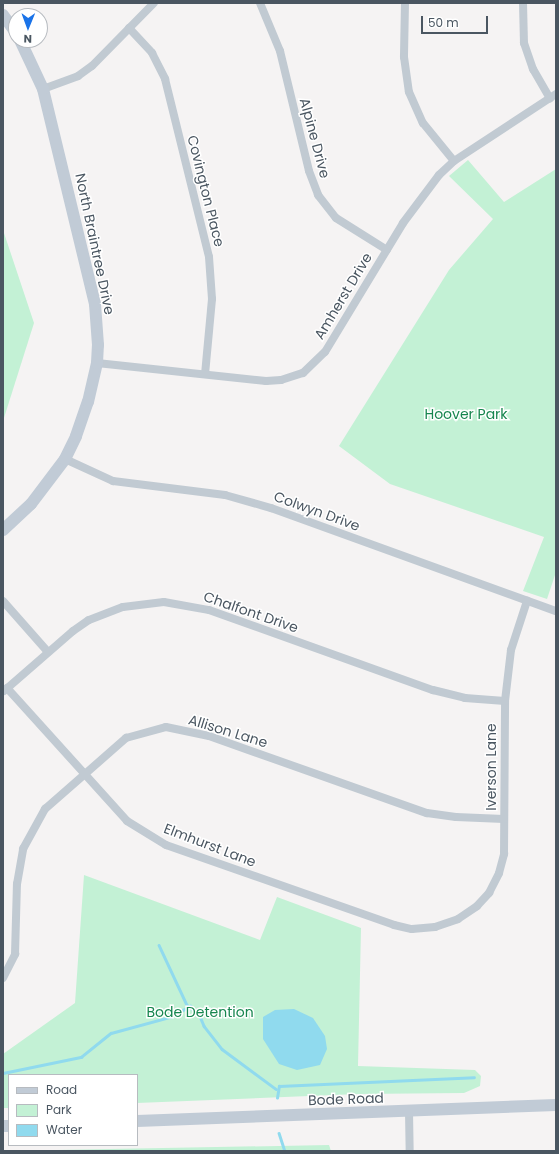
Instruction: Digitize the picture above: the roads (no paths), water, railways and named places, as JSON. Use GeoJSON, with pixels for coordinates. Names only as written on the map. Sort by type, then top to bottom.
{"type":"FeatureCollection","features":[{"type":"Feature","properties":{"kind":"street"},"geometry":{"type":"LineString","coordinates":[[43,88],[78,76],[92,66],[154,3]]}},
{"type":"Feature","properties":{"kind":"street","name":"Alpine Drive"},"geometry":{"type":"LineString","coordinates":[[260,3],[280,51],[309,171],[318,195],[336,218],[387,250]]}},
{"type":"Feature","properties":{"kind":"street"},"geometry":{"type":"LineString","coordinates":[[405,3],[404,57],[409,92],[423,123],[454,161]]}},
{"type":"Feature","properties":{"kind":"street"},"geometry":{"type":"LineString","coordinates":[[523,3],[524,43],[533,70],[553,96]]}},
{"type":"Feature","properties":{"kind":"street","name":"Covington Place"},"geometry":{"type":"LineString","coordinates":[[129,28],[152,53],[165,79],[210,264],[212,299],[205,374]]}},
{"type":"Feature","properties":{"kind":"street","name":"North Braintree Drive"},"geometry":{"type":"LineString","coordinates":[[3,530],[31,504],[65,459],[83,419],[97,363],[96,304],[43,88],[24,48]]}},
{"type":"Feature","properties":{"kind":"street","name":"Amherst Drive"},"geometry":{"type":"LineString","coordinates":[[97,363],[266,381],[281,380],[304,372],[325,352],[417,202],[454,161],[553,96]]}},
{"type":"Feature","properties":{"kind":"street","name":"Colwyn Drive"},"geometry":{"type":"LineString","coordinates":[[65,459],[113,481],[225,495],[271,508],[556,611]]}},
{"type":"Feature","properties":{"kind":"street"},"geometry":{"type":"LineString","coordinates":[[3,601],[48,652]]}},
{"type":"Feature","properties":{"kind":"street","name":"Iverson Lane"},"geometry":{"type":"LineString","coordinates":[[458,919],[477,906],[493,885],[504,854],[505,701],[511,650],[527,601]]}},
{"type":"Feature","properties":{"kind":"street","name":"Chalfont Drive"},"geometry":{"type":"LineString","coordinates":[[5,690],[73,631],[110,611],[146,603],[180,603],[209,610],[434,690],[465,698],[505,701]]}},
{"type":"Feature","properties":{"kind":"street","name":"Elmhurst Lane"},"geometry":{"type":"LineString","coordinates":[[5,690],[127,821],[166,845],[401,927],[424,929],[458,919]]}},
{"type":"Feature","properties":{"kind":"street","name":"Allison Lane"},"geometry":{"type":"LineString","coordinates":[[3,978],[15,954],[17,884],[23,849],[45,809],[83,774],[126,738],[166,727],[209,736],[428,813],[456,818],[504,819]]}},
{"type":"Feature","properties":{"kind":"street","name":"Bode Road"},"geometry":{"type":"LineString","coordinates":[[138,1121],[409,1112],[556,1105]]}},
{"type":"Feature","properties":{"kind":"street"},"geometry":{"type":"LineString","coordinates":[[409,1112],[410,1151]]}},
{"type":"Feature","properties":{"kind":"water"},"geometry":{"type":"Polygon","coordinates":[[[294,1009],[313,1018],[325,1036],[327,1049],[320,1065],[297,1070],[279,1064],[263,1039],[263,1017],[275,1010],[294,1009]]]}},
{"type":"Feature","properties":{"kind":"waterway"},"geometry":{"type":"LineString","coordinates":[[159,945],[187,1005],[199,1014],[204,1026],[222,1049],[276,1089]]}},
{"type":"Feature","properties":{"kind":"waterway"},"geometry":{"type":"LineString","coordinates":[[3,1073],[81,1057],[111,1033],[170,1017],[190,1006]]}},
{"type":"Feature","properties":{"kind":"waterway"},"geometry":{"type":"LineString","coordinates":[[277,1098],[279,1086],[474,1077]]}},
{"type":"Feature","properties":{"kind":"waterway"},"geometry":{"type":"LineString","coordinates":[[279,1133],[285,1151]]}},
{"type":"Feature","properties":{"kind":"waterway"},"geometry":{"type":"LineString","coordinates":[[292,1151],[299,1151]]}},
{"type":"Feature","properties":{"kind":"park label","name":"Hoover Park"},"geometry":{"type":"Point","coordinates":[466,414]}},
{"type":"Feature","properties":{"kind":"park label","name":"Bode Detention"},"geometry":{"type":"Point","coordinates":[200,1012]}}]}
